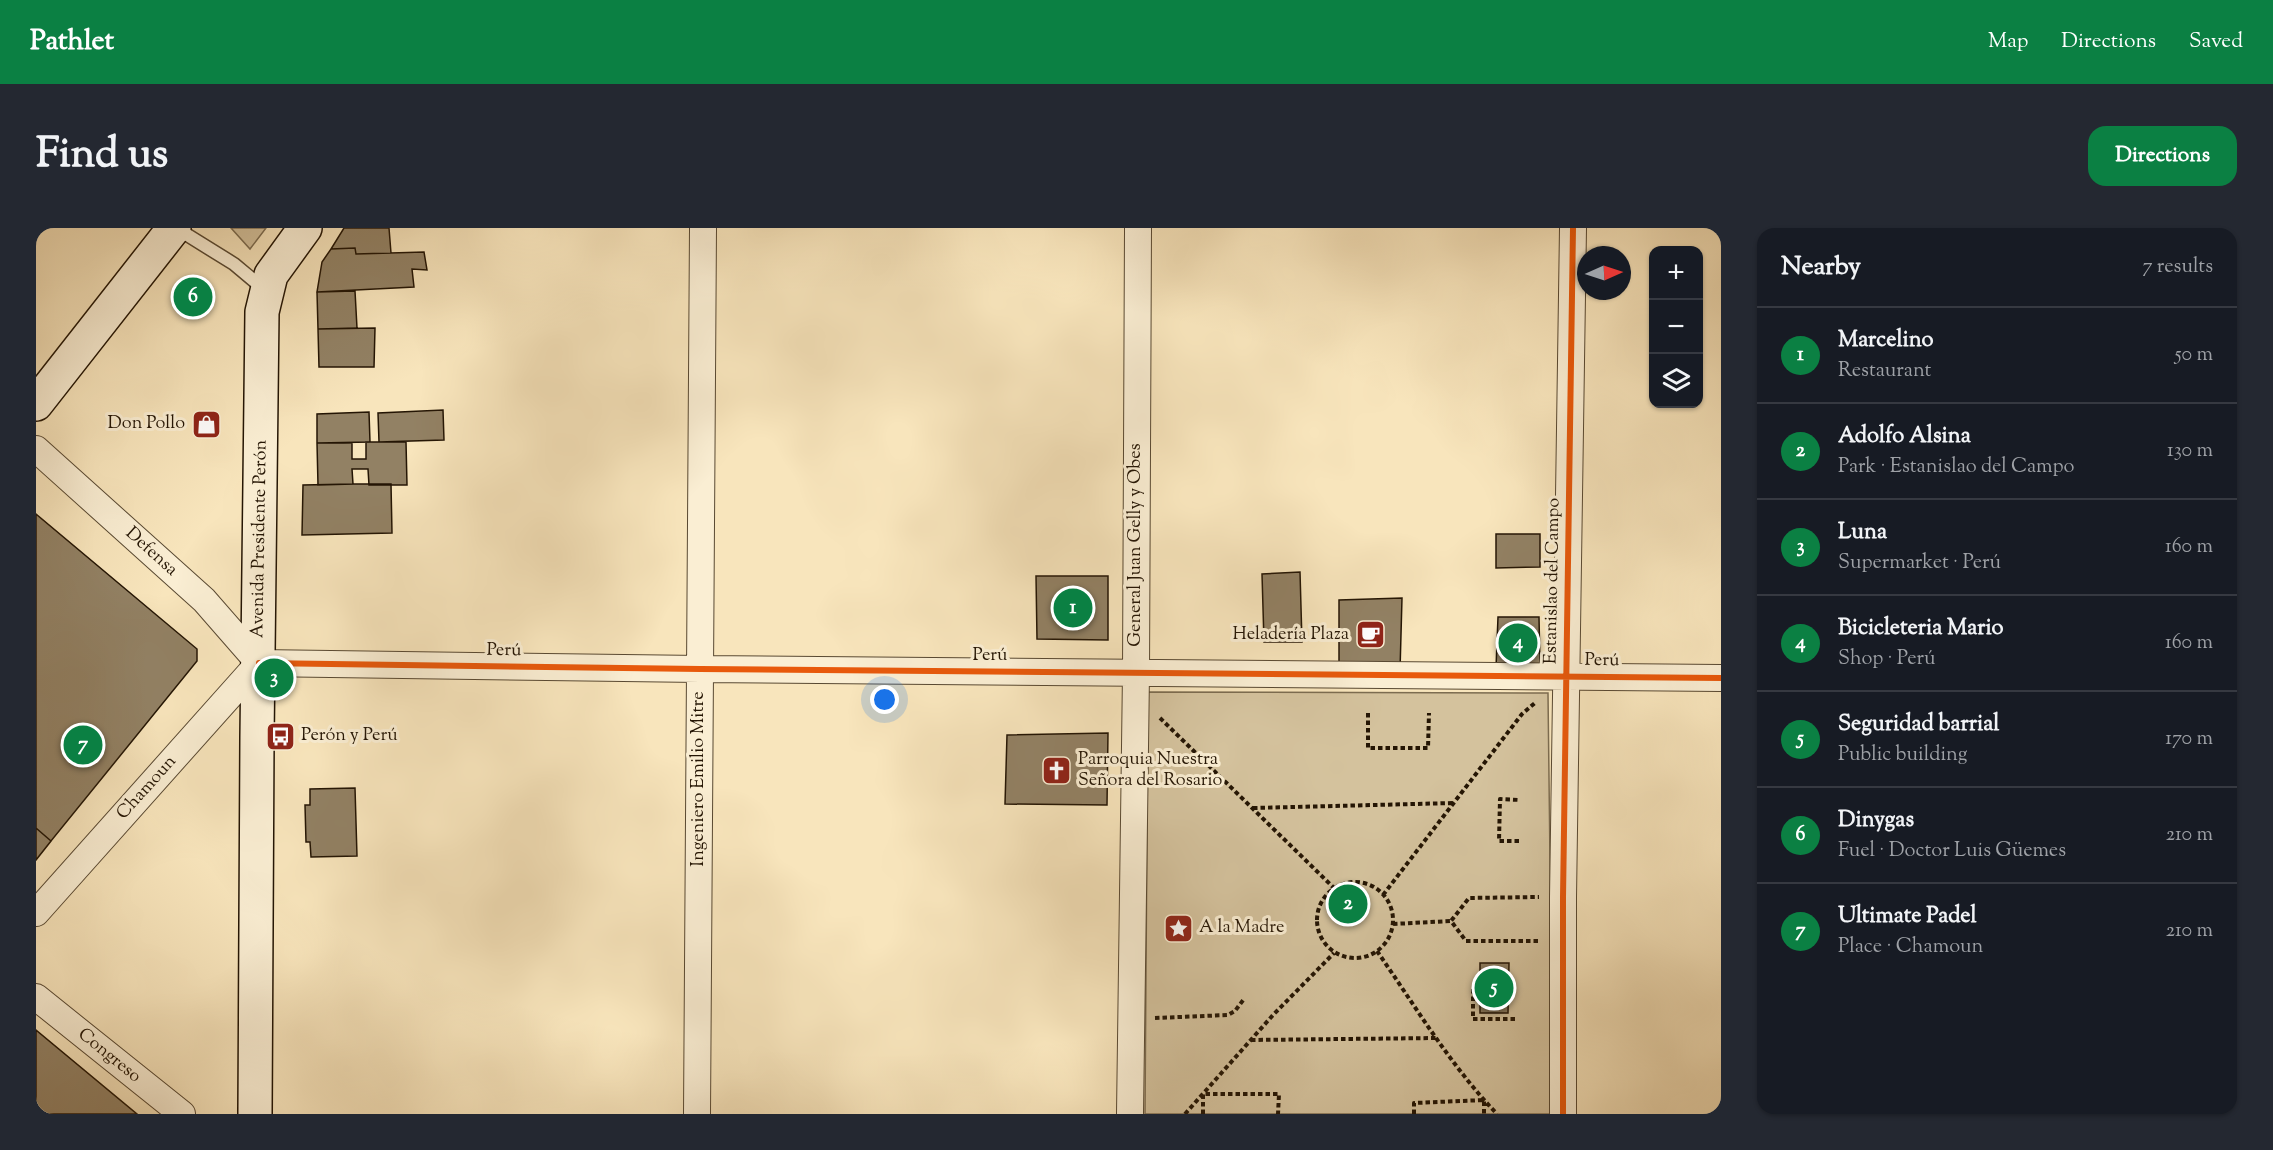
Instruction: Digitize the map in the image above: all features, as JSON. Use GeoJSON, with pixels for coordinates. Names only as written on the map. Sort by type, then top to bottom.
{"type":"FeatureCollection","features":[{"type":"Feature","properties":{"kind":"main road"},"geometry":{"type":"LineString","coordinates":[[36,404],[175,228]]}},
{"type":"Feature","properties":{"kind":"main road","name":"Avenida Presidente Perón"},"geometry":{"type":"LineString","coordinates":[[255,1114],[262,312],[271,274],[305,228]]}},
{"type":"Feature","properties":{"kind":"street","name":"Ingeniero Emilio Mitre"},"geometry":{"type":"LineString","coordinates":[[697,1114],[704,228]]}},
{"type":"Feature","properties":{"kind":"street","name":"General Juan Gelly y Obes"},"geometry":{"type":"LineString","coordinates":[[1130,1114],[1136,673],[1138,228]]}},
{"type":"Feature","properties":{"kind":"street","name":"Estanislao del Campo"},"geometry":{"type":"LineString","coordinates":[[1563,1114],[1563,897],[1573,228]]}},
{"type":"Feature","properties":{"kind":"street","name":"Defensa"},"geometry":{"type":"LineString","coordinates":[[36,449],[204,600],[259,663]]}},
{"type":"Feature","properties":{"kind":"street","name":"Perú"},"geometry":{"type":"LineString","coordinates":[[259,663],[1721,678]]}},
{"type":"Feature","properties":{"kind":"street","name":"Chamoun"},"geometry":{"type":"LineString","coordinates":[[36,913],[259,663]]}},
{"type":"Feature","properties":{"kind":"street","name":"Congreso"},"geometry":{"type":"LineString","coordinates":[[36,997],[182,1114]]}},
{"type":"Feature","properties":{"kind":"lane"},"geometry":{"type":"LineString","coordinates":[[175,228],[234,264],[266,291]]}},
{"type":"Feature","properties":{"kind":"path"},"geometry":{"type":"LineString","coordinates":[[1383,895],[1522,714],[1566,676]]}},
{"type":"Feature","properties":{"kind":"path"},"geometry":{"type":"LineString","coordinates":[[1155,713],[1334,888]]}},
{"type":"Feature","properties":{"kind":"path"},"geometry":{"type":"LineString","coordinates":[[1368,713],[1368,748],[1428,748],[1429,713]]}},
{"type":"Feature","properties":{"kind":"path"},"geometry":{"type":"LineString","coordinates":[[1519,841],[1499,841],[1500,800],[1520,800]]}},
{"type":"Feature","properties":{"kind":"path"},"geometry":{"type":"LineString","coordinates":[[1253,808],[1453,803]]}},
{"type":"Feature","properties":{"kind":"path"},"geometry":{"type":"LineString","coordinates":[[1351,882],[1360,882],[1383,895],[1391,908],[1393,924],[1388,939],[1377,951],[1363,958],[1348,958],[1334,953],[1321,939],[1316,921],[1321,903],[1334,888],[1351,882]]}},
{"type":"Feature","properties":{"kind":"path"},"geometry":{"type":"LineString","coordinates":[[1393,924],[1450,921],[1469,898],[1563,897]]}},
{"type":"Feature","properties":{"kind":"path"},"geometry":{"type":"LineString","coordinates":[[1450,921],[1466,941],[1563,940]]}},
{"type":"Feature","properties":{"kind":"path"},"geometry":{"type":"LineString","coordinates":[[1377,951],[1438,1038],[1497,1114]]}},
{"type":"Feature","properties":{"kind":"path"},"geometry":{"type":"LineString","coordinates":[[1185,1114],[1334,953]]}},
{"type":"Feature","properties":{"kind":"path"},"geometry":{"type":"LineString","coordinates":[[1473,989],[1473,1018],[1515,1019]]}},
{"type":"Feature","properties":{"kind":"path"},"geometry":{"type":"LineString","coordinates":[[1154,1018],[1228,1015],[1244,999]]}},
{"type":"Feature","properties":{"kind":"path"},"geometry":{"type":"LineString","coordinates":[[1251,1041],[1438,1038]]}},
{"type":"Feature","properties":{"kind":"path"},"geometry":{"type":"LineString","coordinates":[[1203,1094],[1203,1114]]}},
{"type":"Feature","properties":{"kind":"path"},"geometry":{"type":"LineString","coordinates":[[1203,1094],[1279,1094],[1278,1114]]}},
{"type":"Feature","properties":{"kind":"path"},"geometry":{"type":"LineString","coordinates":[[1414,1114],[1414,1103],[1484,1100]]}},
{"type":"Feature","properties":{"kind":"path"},"geometry":{"type":"LineString","coordinates":[[1484,1100],[1485,1114]]}},
{"type":"Feature","properties":{"kind":"shaded area"},"geometry":{"type":"Polygon","coordinates":[[[231,228],[266,228],[250,249],[231,228]]]}},
{"type":"Feature","properties":{"kind":"shaded area"},"geometry":{"type":"Polygon","coordinates":[[[1148,692],[1548,693],[1553,1114],[1145,1114],[1148,692]]]}},
{"type":"Feature","properties":{"kind":"building"},"geometry":{"type":"Polygon","coordinates":[[[344,228],[389,228],[391,253],[356,254],[355,248],[331,249],[344,228]]]}},
{"type":"Feature","properties":{"kind":"building"},"geometry":{"type":"Polygon","coordinates":[[[355,248],[356,254],[424,252],[427,270],[412,269],[414,287],[317,292],[322,262],[331,249],[355,248]]]}},
{"type":"Feature","properties":{"kind":"building"},"geometry":{"type":"Polygon","coordinates":[[[355,291],[357,328],[318,329],[317,292],[355,291]]]}},
{"type":"Feature","properties":{"kind":"building"},"geometry":{"type":"Polygon","coordinates":[[[375,328],[374,367],[319,367],[318,329],[375,328]]]}},
{"type":"Feature","properties":{"kind":"building"},"geometry":{"type":"Polygon","coordinates":[[[443,410],[444,440],[379,442],[378,413],[443,410]]]}},
{"type":"Feature","properties":{"kind":"building"},"geometry":{"type":"Polygon","coordinates":[[[369,412],[370,442],[317,443],[317,414],[369,412]]]}},
{"type":"Feature","properties":{"kind":"building"},"geometry":{"type":"Polygon","coordinates":[[[366,442],[406,442],[407,485],[369,485],[368,469],[352,469],[353,484],[318,485],[317,443],[352,443],[352,459],[366,459],[366,442]]]}},
{"type":"Feature","properties":{"kind":"building"},"geometry":{"type":"Polygon","coordinates":[[[391,484],[392,533],[302,535],[303,485],[391,484]]]}},
{"type":"Feature","properties":{"kind":"building"},"geometry":{"type":"Polygon","coordinates":[[[36,514],[197,649],[197,661],[51,841],[36,828],[36,514]]]}},
{"type":"Feature","properties":{"kind":"building"},"geometry":{"type":"Polygon","coordinates":[[[1496,534],[1540,534],[1540,567],[1496,568],[1496,534]]]}},
{"type":"Feature","properties":{"kind":"building"},"geometry":{"type":"Polygon","coordinates":[[[1300,572],[1302,642],[1264,642],[1262,574],[1300,572]]]}},
{"type":"Feature","properties":{"kind":"building"},"geometry":{"type":"Polygon","coordinates":[[[1036,576],[1108,576],[1108,640],[1037,639],[1036,576]]]}},
{"type":"Feature","properties":{"kind":"building","name":"Heladería Plaza"},"geometry":{"type":"Polygon","coordinates":[[[1402,598],[1400,671],[1339,670],[1339,600],[1402,598]]]}},
{"type":"Feature","properties":{"kind":"building"},"geometry":{"type":"Polygon","coordinates":[[[1498,617],[1539,617],[1540,669],[1496,668],[1498,617]]]}},
{"type":"Feature","properties":{"kind":"building","name":"Parroquia Nuestra Señora del Rosario"},"geometry":{"type":"Polygon","coordinates":[[[1108,733],[1107,805],[1005,804],[1007,735],[1108,733]]]}},
{"type":"Feature","properties":{"kind":"building"},"geometry":{"type":"Polygon","coordinates":[[[355,788],[357,856],[311,857],[310,842],[306,842],[305,805],[310,805],[310,789],[355,788]]]}},
{"type":"Feature","properties":{"kind":"building"},"geometry":{"type":"Polygon","coordinates":[[[36,828],[51,841],[36,860],[36,828]]]}},
{"type":"Feature","properties":{"kind":"building"},"geometry":{"type":"Polygon","coordinates":[[[1480,963],[1509,963],[1508,1013],[1480,1013],[1480,963]]]}},
{"type":"Feature","properties":{"kind":"building"},"geometry":{"type":"Polygon","coordinates":[[[36,1030],[137,1114],[36,1114],[36,1030]]]}},
{"type":"Feature","properties":{"kind":"cycle path"},"geometry":{"type":"LineString","coordinates":[[1563,1114],[1563,897],[1573,228]]}},
{"type":"Feature","properties":{"kind":"cycle path"},"geometry":{"type":"LineString","coordinates":[[259,663],[1721,678]]}},
{"type":"Feature","properties":{"kind":"place","name":"Dinygas"},"geometry":{"type":"Point","coordinates":[193,297]}},
{"type":"Feature","properties":{"kind":"place","name":"Don Pollo"},"geometry":{"type":"Point","coordinates":[206,424]}},
{"type":"Feature","properties":{"kind":"place","name":"Marcelino"},"geometry":{"type":"Point","coordinates":[1073,608]}},
{"type":"Feature","properties":{"kind":"place","name":"Heladería Plaza"},"geometry":{"type":"Point","coordinates":[1370,635]}},
{"type":"Feature","properties":{"kind":"place","name":"Bicicleteria Mario"},"geometry":{"type":"Point","coordinates":[1518,643]}},
{"type":"Feature","properties":{"kind":"place","name":"Luna"},"geometry":{"type":"Point","coordinates":[274,678]}},
{"type":"Feature","properties":{"kind":"place","name":"Perón y Perú"},"geometry":{"type":"Point","coordinates":[280,736]}},
{"type":"Feature","properties":{"kind":"place","name":"Ultimate Padel"},"geometry":{"type":"Point","coordinates":[83,745]}},
{"type":"Feature","properties":{"kind":"place","name":"Parroquia Nuestra Señora del Rosario"},"geometry":{"type":"Point","coordinates":[1057,770]}},
{"type":"Feature","properties":{"kind":"place","name":"Adolfo Alsina"},"geometry":{"type":"Point","coordinates":[1348,904]}},
{"type":"Feature","properties":{"kind":"place","name":"A la Madre"},"geometry":{"type":"Point","coordinates":[1178,928]}},
{"type":"Feature","properties":{"kind":"place","name":"Seguridad barrial"},"geometry":{"type":"Point","coordinates":[1494,988]}}]}
